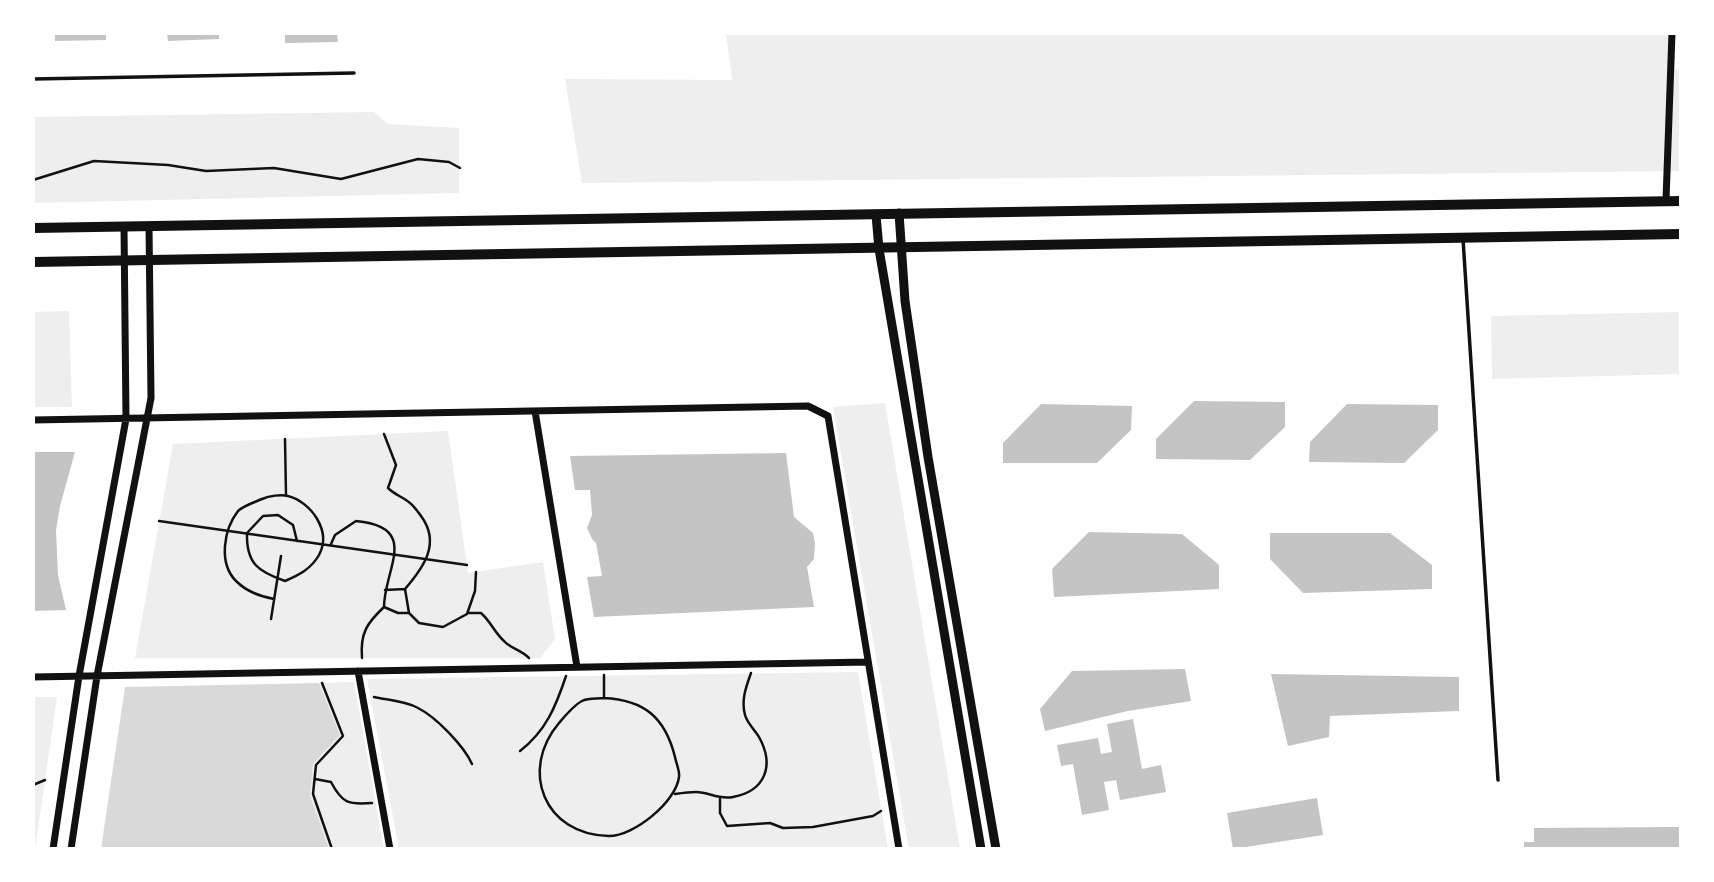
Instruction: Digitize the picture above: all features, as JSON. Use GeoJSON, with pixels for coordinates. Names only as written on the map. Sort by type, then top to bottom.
{"type":"FeatureCollection","features":[{"type":"Feature","properties":{"kind":"main road"},"geometry":{"type":"LineString","coordinates":[[33,228],[1681,201]]}},
{"type":"Feature","properties":{"kind":"main road"},"geometry":{"type":"LineString","coordinates":[[33,262],[1681,234]]}},
{"type":"Feature","properties":{"kind":"street"},"geometry":{"type":"LineString","coordinates":[[1666,200],[1672,33]]}},
{"type":"Feature","properties":{"kind":"street"},"geometry":{"type":"LineString","coordinates":[[899,213],[905,301],[928,457],[996,849]]}},
{"type":"Feature","properties":{"kind":"street"},"geometry":{"type":"LineString","coordinates":[[876,215],[879,249],[981,849]]}},
{"type":"Feature","properties":{"kind":"street"},"geometry":{"type":"LineString","coordinates":[[71,849],[97,676],[151,398],[149,226]]}},
{"type":"Feature","properties":{"kind":"street"},"geometry":{"type":"LineString","coordinates":[[53,849],[79,676],[126,418],[124,227]]}},
{"type":"Feature","properties":{"kind":"street"},"geometry":{"type":"LineString","coordinates":[[33,421],[808,406],[828,416],[899,849]]}},
{"type":"Feature","properties":{"kind":"street"},"geometry":{"type":"LineString","coordinates":[[535,411],[577,667]]}},
{"type":"Feature","properties":{"kind":"street"},"geometry":{"type":"LineString","coordinates":[[33,677],[868,662]]}},
{"type":"Feature","properties":{"kind":"street"},"geometry":{"type":"LineString","coordinates":[[358,671],[390,849]]}},
{"type":"Feature","properties":{"kind":"lane"},"geometry":{"type":"LineString","coordinates":[[33,79],[354,73]]}},
{"type":"Feature","properties":{"kind":"lane"},"geometry":{"type":"LineString","coordinates":[[1462,237],[1499,780]]}},
{"type":"Feature","properties":{"kind":"path"},"geometry":{"type":"LineString","coordinates":[[33,180],[93,161],[168,165],[206,171],[274,168],[341,179],[418,159],[438,160],[460,168]]}},
{"type":"Feature","properties":{"kind":"path"},"geometry":{"type":"LineString","coordinates":[[384,434],[396,465],[388,488],[396,497],[411,504],[425,522],[431,541],[428,559],[405,589],[409,613],[419,623],[443,627],[467,614],[481,613],[507,645],[520,650],[529,658]]}},
{"type":"Feature","properties":{"kind":"path"},"geometry":{"type":"LineString","coordinates":[[285,439],[286,495]]}},
{"type":"Feature","properties":{"kind":"path"},"geometry":{"type":"LineString","coordinates":[[274,599],[254,594],[234,579],[225,556],[226,530],[240,509],[265,498],[286,495],[305,503],[318,520],[323,538],[320,554],[305,572],[285,581],[261,573],[247,550],[247,533],[263,516],[278,515],[293,525],[297,541]]}},
{"type":"Feature","properties":{"kind":"path"},"geometry":{"type":"LineString","coordinates":[[159,521],[467,565]]}},
{"type":"Feature","properties":{"kind":"path"},"geometry":{"type":"LineString","coordinates":[[330,545],[335,535],[345,526],[356,521],[369,522],[390,534],[396,555],[385,590],[384,607],[368,622],[361,645],[362,658]]}},
{"type":"Feature","properties":{"kind":"path"},"geometry":{"type":"LineString","coordinates":[[271,620],[281,556]]}},
{"type":"Feature","properties":{"kind":"path"},"geometry":{"type":"LineString","coordinates":[[467,614],[475,591],[476,572]]}},
{"type":"Feature","properties":{"kind":"path"},"geometry":{"type":"LineString","coordinates":[[385,590],[405,589]]}},
{"type":"Feature","properties":{"kind":"path"},"geometry":{"type":"LineString","coordinates":[[384,607],[398,613],[409,613]]}},
{"type":"Feature","properties":{"kind":"path"},"geometry":{"type":"LineString","coordinates":[[673,794],[698,792],[720,799],[755,790],[766,770],[767,752],[745,717],[743,698],[751,673]]}},
{"type":"Feature","properties":{"kind":"path"},"geometry":{"type":"LineString","coordinates":[[520,751],[533,741],[545,725],[557,704],[566,676]]}},
{"type":"Feature","properties":{"kind":"path"},"geometry":{"type":"LineString","coordinates":[[604,676],[604,698]]}},
{"type":"Feature","properties":{"kind":"path"},"geometry":{"type":"LineString","coordinates":[[322,683],[343,736],[316,765],[313,794],[332,849]]}},
{"type":"Feature","properties":{"kind":"path"},"geometry":{"type":"LineString","coordinates":[[371,696],[417,707],[446,731],[467,754],[472,764]]}},
{"type":"Feature","properties":{"kind":"path"},"geometry":{"type":"LineString","coordinates":[[604,698],[625,699],[644,708],[661,722],[673,749],[680,776],[673,794],[640,826],[611,836],[581,831],[564,823],[548,806],[539,785],[541,757],[547,737],[564,716],[582,701],[604,698]]}},
{"type":"Feature","properties":{"kind":"path"},"geometry":{"type":"LineString","coordinates":[[315,779],[331,782],[339,796],[353,805],[382,803]]}},
{"type":"Feature","properties":{"kind":"path"},"geometry":{"type":"LineString","coordinates":[[33,785],[45,780]]}},
{"type":"Feature","properties":{"kind":"path"},"geometry":{"type":"LineString","coordinates":[[720,799],[720,813],[727,826],[770,822],[783,828],[813,827],[873,816],[881,811]]}},
{"type":"Feature","properties":{"kind":"shaded area"},"geometry":{"type":"Polygon","coordinates":[[[726,33],[1672,33],[1671,70],[1681,69],[1681,171],[582,183],[565,79],[732,80],[726,33]]]}},
{"type":"Feature","properties":{"kind":"shaded area"},"geometry":{"type":"Polygon","coordinates":[[[374,112],[388,124],[459,128],[459,193],[33,203],[33,117],[374,112]]]}},
{"type":"Feature","properties":{"kind":"shaded area"},"geometry":{"type":"Polygon","coordinates":[[[69,311],[72,407],[33,407],[33,312],[69,311]]]}},
{"type":"Feature","properties":{"kind":"shaded area"},"geometry":{"type":"Polygon","coordinates":[[[1681,312],[1681,374],[1492,379],[1491,316],[1681,312]]]}},
{"type":"Feature","properties":{"kind":"shaded area"},"geometry":{"type":"Polygon","coordinates":[[[885,403],[960,849],[909,849],[833,407],[885,403]]]}},
{"type":"Feature","properties":{"kind":"shaded area"},"geometry":{"type":"Polygon","coordinates":[[[448,431],[468,573],[543,562],[555,639],[540,658],[135,658],[173,444],[448,431]]]}},
{"type":"Feature","properties":{"kind":"shaded area"},"geometry":{"type":"Polygon","coordinates":[[[858,672],[888,849],[399,849],[367,679],[858,672]]]}},
{"type":"Feature","properties":{"kind":"shaded area"},"geometry":{"type":"Polygon","coordinates":[[[354,682],[384,849],[329,849],[310,795],[313,764],[340,735],[319,683],[354,682]]]}},
{"type":"Feature","properties":{"kind":"shaded area"},"geometry":{"type":"Polygon","coordinates":[[[319,683],[340,735],[313,764],[310,795],[329,849],[101,849],[125,687],[319,683]]]}},
{"type":"Feature","properties":{"kind":"shaded area"},"geometry":{"type":"Polygon","coordinates":[[[33,697],[57,697],[35,849],[33,849],[33,697]]]}},
{"type":"Feature","properties":{"kind":"building"},"geometry":{"type":"Polygon","coordinates":[[[55,33],[106,33],[106,40],[55,41],[55,33]]]}},
{"type":"Feature","properties":{"kind":"building"},"geometry":{"type":"Polygon","coordinates":[[[167,33],[219,33],[219,39],[168,41],[167,33]]]}},
{"type":"Feature","properties":{"kind":"building"},"geometry":{"type":"Polygon","coordinates":[[[285,33],[337,33],[338,42],[285,43],[285,33]]]}},
{"type":"Feature","properties":{"kind":"building"},"geometry":{"type":"Polygon","coordinates":[[[1194,401],[1285,402],[1285,427],[1250,460],[1156,459],[1156,439],[1194,401]]]}},
{"type":"Feature","properties":{"kind":"building"},"geometry":{"type":"Polygon","coordinates":[[[1041,404],[1132,406],[1131,430],[1097,463],[1003,463],[1003,443],[1041,404]]]}},
{"type":"Feature","properties":{"kind":"building"},"geometry":{"type":"Polygon","coordinates":[[[1347,404],[1438,405],[1438,430],[1404,463],[1309,462],[1310,442],[1347,404]]]}},
{"type":"Feature","properties":{"kind":"building"},"geometry":{"type":"Polygon","coordinates":[[[33,452],[75,452],[56,530],[58,575],[66,610],[33,611],[33,452]]]}},
{"type":"Feature","properties":{"kind":"building"},"geometry":{"type":"Polygon","coordinates":[[[786,453],[794,517],[813,533],[815,543],[814,559],[807,567],[814,607],[594,617],[587,577],[602,576],[596,543],[587,528],[592,515],[590,490],[575,490],[570,456],[786,453]]]}},
{"type":"Feature","properties":{"kind":"building"},"geometry":{"type":"Polygon","coordinates":[[[1089,532],[1182,534],[1219,565],[1219,589],[1054,597],[1052,569],[1089,532]]]}},
{"type":"Feature","properties":{"kind":"building"},"geometry":{"type":"Polygon","coordinates":[[[1270,533],[1390,533],[1432,565],[1432,589],[1303,593],[1270,559],[1270,533]]]}},
{"type":"Feature","properties":{"kind":"building"},"geometry":{"type":"Polygon","coordinates":[[[1185,669],[1191,701],[1128,711],[1045,731],[1040,709],[1072,671],[1185,669]]]}},
{"type":"Feature","properties":{"kind":"building"},"geometry":{"type":"Polygon","coordinates":[[[1271,674],[1459,677],[1459,711],[1330,716],[1329,737],[1288,746],[1271,674]]]}},
{"type":"Feature","properties":{"kind":"building"},"geometry":{"type":"Polygon","coordinates":[[[1133,719],[1142,769],[1161,765],[1166,792],[1120,800],[1116,780],[1104,782],[1109,810],[1082,815],[1073,764],[1061,766],[1057,745],[1098,738],[1101,754],[1112,752],[1107,724],[1133,719]]]}},
{"type":"Feature","properties":{"kind":"building"},"geometry":{"type":"Polygon","coordinates":[[[1317,798],[1323,835],[1233,849],[1227,813],[1317,798]]]}},
{"type":"Feature","properties":{"kind":"building"},"geometry":{"type":"Polygon","coordinates":[[[1681,827],[1681,849],[1524,849],[1524,842],[1534,842],[1534,828],[1681,827]]]}}]}
